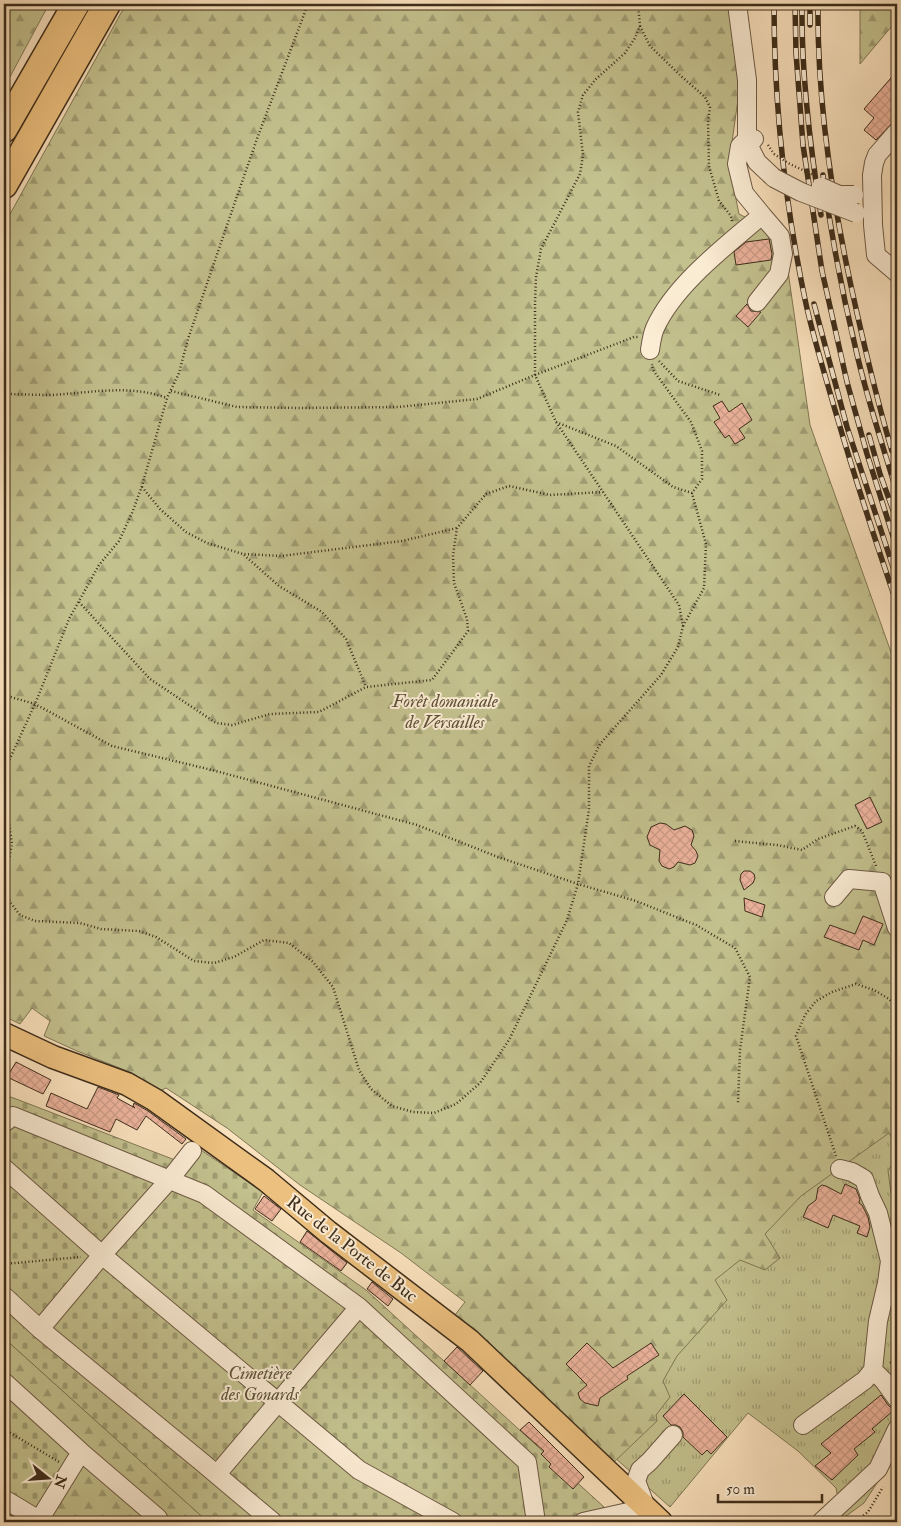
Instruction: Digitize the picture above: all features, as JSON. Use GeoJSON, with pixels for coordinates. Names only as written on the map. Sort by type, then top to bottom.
{"type":"FeatureCollection","features":[{"type":"Feature","properties":{"kind":"highway"},"geometry":{"type":"LineString","coordinates":[[4,129],[76,4]]}},
{"type":"Feature","properties":{"kind":"highway"},"geometry":{"type":"LineString","coordinates":[[4,185],[107,4]]}},
{"type":"Feature","properties":{"kind":"main road","name":"Rue de la Porte de Buc"},"geometry":{"type":"LineString","coordinates":[[4,1034],[53,1057],[127,1084],[155,1100],[266,1180],[328,1232],[470,1341],[654,1515]]}},
{"type":"Feature","properties":{"kind":"street"},"geometry":{"type":"LineString","coordinates":[[737,4],[747,80],[749,135],[757,162],[808,195],[867,216]]}},
{"type":"Feature","properties":{"kind":"street"},"geometry":{"type":"LineString","coordinates":[[897,132],[877,155],[874,163],[867,216],[876,255],[897,273]]}},
{"type":"Feature","properties":{"kind":"street"},"geometry":{"type":"LineString","coordinates":[[749,135],[740,146],[737,164],[744,193],[780,236],[784,254],[779,274],[757,302]]}},
{"type":"Feature","properties":{"kind":"street"},"geometry":{"type":"LineString","coordinates":[[775,173],[800,180],[839,195],[854,195],[872,181]]}},
{"type":"Feature","properties":{"kind":"street"},"geometry":{"type":"LineString","coordinates":[[650,350],[654,328],[678,291],[762,215]]}},
{"type":"Feature","properties":{"kind":"street"},"geometry":{"type":"LineString","coordinates":[[834,897],[849,879],[882,882],[897,928]]}},
{"type":"Feature","properties":{"kind":"street"},"geometry":{"type":"LineString","coordinates":[[4,1122],[13,1116],[204,1194],[359,1307],[527,1462],[536,1522]]}},
{"type":"Feature","properties":{"kind":"street"},"geometry":{"type":"LineString","coordinates":[[40,1329],[192,1151]]}},
{"type":"Feature","properties":{"kind":"street"},"geometry":{"type":"LineString","coordinates":[[4,1168],[102,1255],[359,1470],[453,1522]]}},
{"type":"Feature","properties":{"kind":"street"},"geometry":{"type":"LineString","coordinates":[[840,1169],[852,1172],[864,1179],[878,1213],[890,1261],[878,1321],[880,1367],[884,1381],[897,1399]]}},
{"type":"Feature","properties":{"kind":"street"},"geometry":{"type":"LineString","coordinates":[[4,1296],[40,1329],[273,1522]]}},
{"type":"Feature","properties":{"kind":"street"},"geometry":{"type":"LineString","coordinates":[[217,1474],[359,1307]]}},
{"type":"Feature","properties":{"kind":"street"},"geometry":{"type":"LineString","coordinates":[[803,1425],[880,1367]]}},
{"type":"Feature","properties":{"kind":"street"},"geometry":{"type":"LineString","coordinates":[[4,1382],[158,1518],[159,1522]]}},
{"type":"Feature","properties":{"kind":"street"},"geometry":{"type":"LineString","coordinates":[[821,1522],[878,1469],[897,1429]]}},
{"type":"Feature","properties":{"kind":"street"},"geometry":{"type":"LineString","coordinates":[[654,1515],[636,1481],[640,1470],[674,1435]]}},
{"type":"Feature","properties":{"kind":"street"},"geometry":{"type":"LineString","coordinates":[[4,1499],[39,1521],[81,1452]]}},
{"type":"Feature","properties":{"kind":"street"},"geometry":{"type":"LineString","coordinates":[[584,1522],[654,1515]]}},
{"type":"Feature","properties":{"kind":"street"},"geometry":{"type":"LineString","coordinates":[[629,1522],[654,1515]]}},
{"type":"Feature","properties":{"kind":"path"},"geometry":{"type":"LineString","coordinates":[[4,780],[7,765],[35,704],[70,619],[99,565],[119,541],[132,513],[142,486],[167,398],[179,373],[188,339],[251,155],[308,4]]}},
{"type":"Feature","properties":{"kind":"path"},"geometry":{"type":"LineString","coordinates":[[638,4],[640,26],[650,46],[705,97],[710,108],[708,122],[709,166],[719,201],[731,216],[734,239]]}},
{"type":"Feature","properties":{"kind":"path"},"geometry":{"type":"LineString","coordinates":[[640,26],[625,53],[583,95],[578,112],[583,155],[580,174],[541,249],[536,277],[535,376],[556,422],[678,605],[683,626]]}},
{"type":"Feature","properties":{"kind":"path"},"geometry":{"type":"LineString","coordinates":[[171,391],[237,406],[301,408],[398,407],[477,399],[634,337]]}},
{"type":"Feature","properties":{"kind":"path"},"geometry":{"type":"LineString","coordinates":[[650,350],[678,381],[720,395]]}},
{"type":"Feature","properties":{"kind":"path"},"geometry":{"type":"LineString","coordinates":[[650,350],[653,370],[692,422],[702,451],[702,480],[692,493]]}},
{"type":"Feature","properties":{"kind":"path"},"geometry":{"type":"LineString","coordinates":[[4,394],[49,395],[136,390],[152,392],[167,398]]}},
{"type":"Feature","properties":{"kind":"path"},"geometry":{"type":"LineString","coordinates":[[556,422],[616,446],[673,486],[692,493]]}},
{"type":"Feature","properties":{"kind":"path"},"geometry":{"type":"LineString","coordinates":[[142,486],[160,509],[186,532],[207,543],[243,554],[281,556],[374,545],[402,541],[457,528]]}},
{"type":"Feature","properties":{"kind":"path"},"geometry":{"type":"LineString","coordinates":[[79,602],[150,679],[216,723],[232,725],[270,714],[319,712],[366,687],[432,680],[468,631],[467,619],[454,584],[453,555],[457,528],[486,494],[509,486],[550,495],[602,492]]}},
{"type":"Feature","properties":{"kind":"path"},"geometry":{"type":"LineString","coordinates":[[4,790],[12,844],[4,884],[10,902],[20,915],[34,921],[80,923],[101,929],[139,931],[156,937],[194,961],[214,963],[234,957],[264,940],[289,943],[313,962],[333,987],[359,1070],[372,1089],[392,1106],[413,1112],[434,1113],[456,1104],[480,1083],[509,1040],[566,920],[578,884],[589,808],[589,766],[600,744],[660,674],[678,647],[683,626],[704,588],[706,544],[692,493]]}},
{"type":"Feature","properties":{"kind":"path"},"geometry":{"type":"LineString","coordinates":[[243,554],[279,586],[322,612],[346,639],[366,687]]}},
{"type":"Feature","properties":{"kind":"path"},"geometry":{"type":"LineString","coordinates":[[4,696],[35,704],[112,746],[212,770],[417,826],[498,857],[644,904],[696,925],[736,948],[750,977],[740,1050],[738,1103]]}},
{"type":"Feature","properties":{"kind":"path"},"geometry":{"type":"LineString","coordinates":[[736,841],[777,845],[802,850],[818,840],[855,826],[862,831],[882,882]]}},
{"type":"Feature","properties":{"kind":"path"},"geometry":{"type":"LineString","coordinates":[[840,1169],[796,1036],[805,1015],[816,1001],[832,992],[856,984],[874,990],[889,999],[897,1007]]}},
{"type":"Feature","properties":{"kind":"path"},"geometry":{"type":"LineString","coordinates":[[4,1264],[102,1255]]}},
{"type":"Feature","properties":{"kind":"path"},"geometry":{"type":"LineString","coordinates":[[880,1367],[897,1359]]}},
{"type":"Feature","properties":{"kind":"path"},"geometry":{"type":"LineString","coordinates":[[4,1429],[70,1469]]}},
{"type":"Feature","properties":{"kind":"path"},"geometry":{"type":"LineString","coordinates":[[855,1522],[868,1512],[882,1487]]}},
{"type":"Feature","properties":{"kind":"green space"},"geometry":{"type":"Polygon","coordinates":[[[4,4],[49,4],[4,88],[4,4]]]}},
{"type":"Feature","properties":{"kind":"green space","name":"Forêt domaniale de Versailles"},"geometry":{"type":"Polygon","coordinates":[[[126,4],[730,4],[739,92],[729,164],[739,214],[783,236],[810,425],[897,669],[897,1147],[889,1133],[801,1196],[765,1234],[780,1258],[765,1270],[740,1260],[715,1280],[727,1300],[677,1356],[663,1381],[670,1397],[656,1415],[657,1421],[613,1463],[455,1315],[465,1302],[401,1253],[300,1185],[227,1128],[166,1088],[160,1091],[132,1073],[44,1036],[50,1021],[32,1008],[20,1024],[4,1016],[4,225],[126,4]]]}},
{"type":"Feature","properties":{"kind":"green space"},"geometry":{"type":"Polygon","coordinates":[[[860,4],[897,4],[897,20],[860,64],[860,4]]]}},
{"type":"Feature","properties":{"kind":"green space"},"geometry":{"type":"Polygon","coordinates":[[[897,965],[897,1452],[864,1503],[842,1519],[836,1488],[798,1451],[748,1413],[670,1507],[455,1315],[897,965]]]}},
{"type":"Feature","properties":{"kind":"green space","name":"Cimetière des Gonards"},"geometry":{"type":"Polygon","coordinates":[[[11,1097],[175,1160],[189,1142],[263,1192],[253,1210],[366,1290],[604,1507],[608,1522],[208,1522],[4,1338],[4,1101],[11,1097]]]}},
{"type":"Feature","properties":{"kind":"green space"},"geometry":{"type":"Polygon","coordinates":[[[897,1156],[897,1216],[894,1214],[888,1171],[897,1156]]]}},
{"type":"Feature","properties":{"kind":"green space"},"geometry":{"type":"Polygon","coordinates":[[[4,1338],[208,1522],[38,1522],[4,1382],[4,1338]]]}},
{"type":"Feature","properties":{"kind":"green space"},"geometry":{"type":"Polygon","coordinates":[[[4,1382],[81,1452],[38,1522],[4,1522],[4,1382]]]}},
{"type":"Feature","properties":{"kind":"building"},"geometry":{"type":"Polygon","coordinates":[[[897,71],[897,118],[876,140],[864,130],[874,118],[864,109],[897,71]]]}},
{"type":"Feature","properties":{"kind":"building"},"geometry":{"type":"Polygon","coordinates":[[[769,239],[772,254],[771,260],[736,265],[734,252],[746,242],[769,239]]]}},
{"type":"Feature","properties":{"kind":"building"},"geometry":{"type":"Polygon","coordinates":[[[747,304],[751,311],[761,312],[748,327],[736,316],[747,304]]]}},
{"type":"Feature","properties":{"kind":"building"},"geometry":{"type":"Polygon","coordinates":[[[722,401],[729,412],[742,403],[752,420],[739,429],[745,438],[735,444],[729,435],[725,438],[714,422],[720,418],[713,406],[722,401]]]}},
{"type":"Feature","properties":{"kind":"building"},"geometry":{"type":"Polygon","coordinates":[[[870,797],[882,822],[867,829],[855,805],[870,797]]]}},
{"type":"Feature","properties":{"kind":"building"},"geometry":{"type":"Polygon","coordinates":[[[660,823],[666,824],[674,830],[685,826],[692,830],[694,836],[691,845],[698,856],[695,863],[690,865],[678,862],[669,869],[662,866],[659,861],[660,850],[650,845],[647,837],[651,827],[660,823]]]}},
{"type":"Feature","properties":{"kind":"building"},"geometry":{"type":"Polygon","coordinates":[[[744,871],[750,871],[754,874],[755,878],[753,883],[744,890],[740,880],[741,874],[744,871]]]}},
{"type":"Feature","properties":{"kind":"building"},"geometry":{"type":"Polygon","coordinates":[[[744,898],[765,905],[762,917],[745,911],[744,898]]]}},
{"type":"Feature","properties":{"kind":"building"},"geometry":{"type":"Polygon","coordinates":[[[863,916],[883,924],[874,945],[863,940],[859,950],[824,937],[830,925],[855,934],[863,916]]]}},
{"type":"Feature","properties":{"kind":"building"},"geometry":{"type":"Polygon","coordinates":[[[16,1062],[51,1080],[43,1094],[7,1077],[16,1062]]]}},
{"type":"Feature","properties":{"kind":"building"},"geometry":{"type":"Polygon","coordinates":[[[98,1087],[119,1095],[117,1098],[135,1108],[133,1106],[134,1103],[148,1111],[186,1139],[182,1144],[146,1116],[137,1130],[116,1119],[110,1132],[46,1106],[51,1093],[87,1109],[98,1087]]]}},
{"type":"Feature","properties":{"kind":"building"},"geometry":{"type":"Polygon","coordinates":[[[845,1184],[856,1189],[860,1199],[859,1203],[868,1217],[870,1227],[867,1237],[857,1233],[860,1226],[833,1215],[828,1228],[803,1217],[808,1206],[816,1200],[818,1188],[822,1185],[826,1186],[841,1194],[845,1184]]]}},
{"type":"Feature","properties":{"kind":"building"},"geometry":{"type":"Polygon","coordinates":[[[264,1196],[281,1209],[272,1221],[255,1209],[264,1196]]]}},
{"type":"Feature","properties":{"kind":"building"},"geometry":{"type":"Polygon","coordinates":[[[307,1231],[347,1263],[341,1271],[300,1242],[307,1231]]]}},
{"type":"Feature","properties":{"kind":"building"},"geometry":{"type":"Polygon","coordinates":[[[372,1282],[393,1299],[388,1306],[367,1289],[372,1282]]]}},
{"type":"Feature","properties":{"kind":"building"},"geometry":{"type":"Polygon","coordinates":[[[587,1343],[613,1368],[651,1343],[659,1355],[627,1376],[628,1379],[600,1398],[598,1406],[585,1403],[580,1399],[578,1393],[587,1385],[566,1364],[587,1343]]]}},
{"type":"Feature","properties":{"kind":"building"},"geometry":{"type":"Polygon","coordinates":[[[457,1347],[483,1371],[470,1385],[444,1361],[457,1347]]]}},
{"type":"Feature","properties":{"kind":"building"},"geometry":{"type":"Polygon","coordinates":[[[684,1394],[727,1437],[711,1454],[707,1450],[702,1455],[683,1437],[680,1427],[671,1425],[663,1416],[684,1394]]]}},
{"type":"Feature","properties":{"kind":"building"},"geometry":{"type":"Polygon","coordinates":[[[881,1395],[894,1410],[872,1429],[875,1432],[854,1449],[858,1455],[832,1480],[815,1466],[831,1453],[821,1444],[881,1395]]]}},
{"type":"Feature","properties":{"kind":"building"},"geometry":{"type":"Polygon","coordinates":[[[529,1422],[584,1477],[573,1489],[549,1467],[551,1464],[541,1454],[544,1451],[520,1430],[529,1422]]]}},
{"type":"Feature","properties":{"kind":"railway"},"geometry":{"type":"LineString","coordinates":[[774,4],[776,80],[782,155],[792,230],[806,304],[842,434],[897,604]]}},
{"type":"Feature","properties":{"kind":"railway"},"geometry":{"type":"LineString","coordinates":[[795,4],[796,53],[803,145],[822,271],[847,382],[897,549]]}},
{"type":"Feature","properties":{"kind":"railway"},"geometry":{"type":"LineString","coordinates":[[802,4],[807,110],[821,215]]}},
{"type":"Feature","properties":{"kind":"railway"},"geometry":{"type":"LineString","coordinates":[[810,4],[810,25]]}},
{"type":"Feature","properties":{"kind":"railway"},"geometry":{"type":"LineString","coordinates":[[818,4],[818,40],[823,110],[837,216],[865,348],[892,451]]}},
{"type":"Feature","properties":{"kind":"railway"},"geometry":{"type":"LineString","coordinates":[[823,175],[833,241],[851,328],[875,422],[897,493]]}},
{"type":"Feature","properties":{"kind":"railway"},"geometry":{"type":"LineString","coordinates":[[814,304],[847,427],[897,579]]}},
{"type":"Feature","properties":{"kind":"railway"},"geometry":{"type":"LineString","coordinates":[[869,435],[880,474],[897,521]]}}]}
